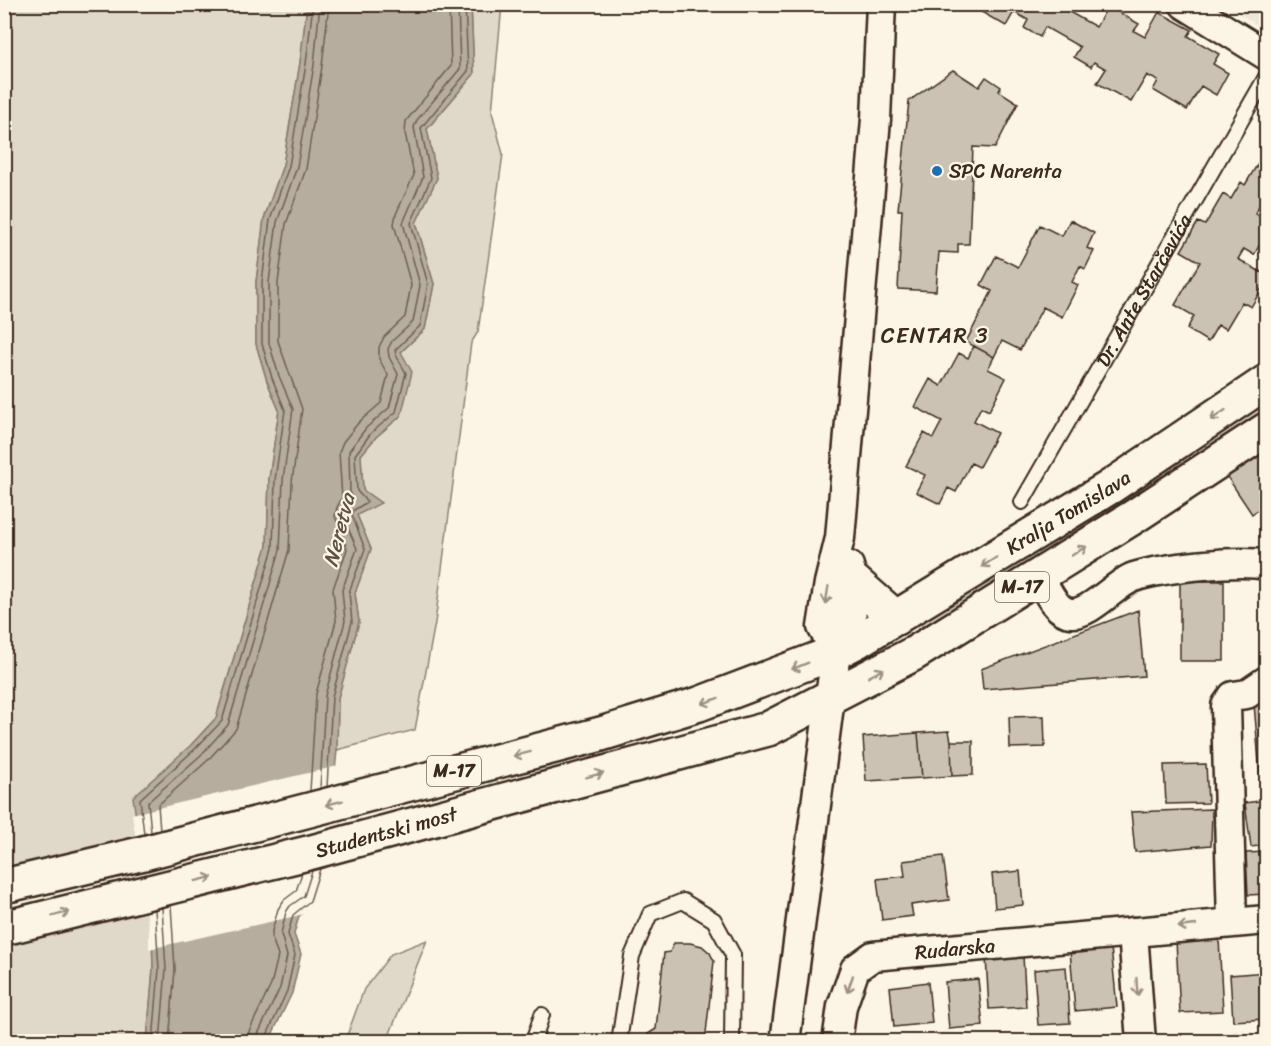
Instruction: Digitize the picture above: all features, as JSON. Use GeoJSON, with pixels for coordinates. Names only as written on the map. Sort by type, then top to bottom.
{"type":"FeatureCollection","features":[{"type":"Feature","properties":{"kind":"main road","name":"Kralja Tomislava"},"geometry":{"type":"LineString","coordinates":[[765,680],[836,652],[896,618],[1110,487],[1266,382]]}},
{"type":"Feature","properties":{"kind":"main road","name":"Kralja Tomislava"},"geometry":{"type":"LineString","coordinates":[[768,729],[915,653],[1266,430]]}},
{"type":"Feature","properties":{"kind":"main road"},"geometry":{"type":"LineString","coordinates":[[855,582],[896,618]]}},
{"type":"Feature","properties":{"kind":"main road","name":"Studentski most"},"geometry":{"type":"LineString","coordinates":[[4,886],[140,854],[611,731],[699,704],[765,680]]}},
{"type":"Feature","properties":{"kind":"main road","name":"Studentski most"},"geometry":{"type":"LineString","coordinates":[[4,928],[312,852],[768,729]]}},
{"type":"Feature","properties":{"kind":"street"},"geometry":{"type":"LineString","coordinates":[[836,652],[822,627],[829,583],[840,538],[875,131],[882,4]]}},
{"type":"Feature","properties":{"kind":"street"},"geometry":{"type":"LineString","coordinates":[[1184,4],[1266,55]]}},
{"type":"Feature","properties":{"kind":"street"},"geometry":{"type":"LineString","coordinates":[[785,1041],[836,652],[852,616],[855,582],[840,538]]}},
{"type":"Feature","properties":{"kind":"street"},"geometry":{"type":"LineString","coordinates":[[1039,576],[1057,605],[1066,612],[1074,614],[1089,607],[1133,578],[1162,571],[1252,562],[1266,565]]}},
{"type":"Feature","properties":{"kind":"street"},"geometry":{"type":"LineString","coordinates":[[1232,922],[1226,706],[1233,696],[1247,694],[1266,681]]}},
{"type":"Feature","properties":{"kind":"street","name":"Rudarska"},"geometry":{"type":"LineString","coordinates":[[837,1041],[842,1006],[855,969],[873,956],[1266,920]]}},
{"type":"Feature","properties":{"kind":"street"},"geometry":{"type":"LineString","coordinates":[[1133,932],[1141,1041]]}},
{"type":"Feature","properties":{"kind":"lane","name":"Dr. Ante Starčevića"},"geometry":{"type":"LineString","coordinates":[[1022,502],[1266,77]]}},
{"type":"Feature","properties":{"kind":"lane"},"geometry":{"type":"LineString","coordinates":[[619,1041],[632,956],[650,914],[683,901],[714,920],[733,955],[732,1041]]}},
{"type":"Feature","properties":{"kind":"lane"},"geometry":{"type":"LineString","coordinates":[[534,1041],[542,1015]]}},
{"type":"Feature","properties":{"kind":"shaded area"},"geometry":{"type":"Polygon","coordinates":[[[4,5],[307,5],[283,165],[264,219],[256,282],[256,344],[279,410],[269,479],[267,546],[216,718],[191,745],[140,854],[4,886],[4,5]]]}},
{"type":"Feature","properties":{"kind":"shaded area"},"geometry":{"type":"Polygon","coordinates":[[[471,5],[502,5],[492,112],[503,154],[478,332],[471,343],[435,623],[415,730],[337,750],[338,698],[359,622],[355,593],[371,549],[357,515],[363,490],[361,455],[376,437],[401,415],[401,352],[425,329],[434,284],[416,223],[437,178],[427,129],[474,74],[471,5]]]}},
{"type":"Feature","properties":{"kind":"shaded area"},"geometry":{"type":"Polygon","coordinates":[[[1223,5],[1266,5],[1266,30],[1223,5]]]}},
{"type":"Feature","properties":{"kind":"shaded area"},"geometry":{"type":"Polygon","coordinates":[[[1266,394],[1266,415],[923,634],[920,616],[1266,394]]]}},
{"type":"Feature","properties":{"kind":"shaded area"},"geometry":{"type":"Polygon","coordinates":[[[147,893],[152,929],[153,969],[147,1041],[5,1041],[4,928],[147,893]]]}},
{"type":"Feature","properties":{"kind":"shaded area"},"geometry":{"type":"Polygon","coordinates":[[[427,940],[387,1041],[345,1041],[364,989],[391,954],[427,940]]]}},
{"type":"Feature","properties":{"kind":"water","name":"Neretva"},"geometry":{"type":"Polygon","coordinates":[[[307,5],[471,5],[474,74],[427,129],[437,178],[416,223],[434,284],[425,329],[401,352],[412,372],[401,416],[376,437],[361,455],[363,490],[381,503],[357,515],[371,549],[355,593],[359,622],[338,698],[337,750],[325,877],[315,905],[299,916],[294,934],[301,954],[292,993],[269,1041],[147,1041],[153,969],[152,929],[133,797],[191,745],[216,718],[267,546],[269,479],[279,410],[256,344],[256,282],[264,219],[283,165],[307,5]]]}},
{"type":"Feature","properties":{"kind":"pier"},"geometry":{"type":"Polygon","coordinates":[[[338,766],[328,877],[318,907],[309,913],[149,949],[149,929],[132,814],[338,766]]]}},
{"type":"Feature","properties":{"kind":"building"},"geometry":{"type":"Polygon","coordinates":[[[978,4],[1064,4],[1062,8],[1096,27],[1108,6],[1139,24],[1134,31],[1145,37],[1159,12],[1192,30],[1188,36],[1219,54],[1213,64],[1228,73],[1216,95],[1201,86],[1187,110],[1153,90],[1158,81],[1147,75],[1131,102],[1097,83],[1106,69],[1094,62],[1091,67],[1074,57],[1080,47],[1045,27],[1040,37],[1024,28],[1028,20],[1014,12],[1006,26],[976,9],[978,4]]]}},
{"type":"Feature","properties":{"kind":"building","name":"SPC Narenta"},"geometry":{"type":"Polygon","coordinates":[[[953,70],[979,87],[986,77],[1001,87],[999,91],[1018,103],[995,148],[973,147],[969,244],[958,244],[958,253],[939,252],[936,291],[898,289],[902,210],[898,210],[909,101],[953,70]]]}},
{"type":"Feature","properties":{"kind":"building"},"geometry":{"type":"Polygon","coordinates":[[[1266,150],[1266,193],[1255,213],[1266,220],[1266,233],[1254,255],[1244,249],[1238,259],[1266,275],[1266,281],[1251,307],[1242,302],[1226,329],[1218,325],[1208,342],[1187,329],[1194,316],[1175,305],[1200,262],[1181,251],[1198,222],[1205,225],[1223,194],[1231,199],[1241,182],[1245,185],[1266,150]]]}},
{"type":"Feature","properties":{"kind":"building"},"geometry":{"type":"Polygon","coordinates":[[[1070,220],[1094,233],[1087,248],[1094,251],[1085,269],[1080,266],[1072,282],[1078,285],[1062,317],[1043,307],[1020,350],[1002,341],[994,357],[966,342],[992,291],[981,285],[996,256],[1018,267],[1040,225],[1062,236],[1070,220]]]}},
{"type":"Feature","properties":{"kind":"building"},"geometry":{"type":"Polygon","coordinates":[[[974,346],[994,357],[988,369],[1006,378],[989,411],[981,407],[974,421],[997,433],[979,467],[971,463],[956,492],[948,488],[940,504],[916,492],[925,475],[906,466],[924,433],[933,438],[942,421],[915,407],[930,379],[941,386],[959,353],[968,358],[974,346]]]}},
{"type":"Feature","properties":{"kind":"building"},"geometry":{"type":"Polygon","coordinates":[[[1266,448],[1266,504],[1252,514],[1226,475],[1266,448]]]}},
{"type":"Feature","properties":{"kind":"building"},"geometry":{"type":"Polygon","coordinates":[[[1180,581],[1224,581],[1224,661],[1180,661],[1180,581]]]}},
{"type":"Feature","properties":{"kind":"building"},"geometry":{"type":"Polygon","coordinates":[[[1138,610],[1144,676],[983,689],[981,669],[1138,610]]]}},
{"type":"Feature","properties":{"kind":"building"},"geometry":{"type":"Polygon","coordinates":[[[1266,703],[1266,773],[1260,774],[1254,704],[1266,703]]]}},
{"type":"Feature","properties":{"kind":"building"},"geometry":{"type":"Polygon","coordinates":[[[1044,716],[1045,747],[1010,748],[1009,717],[1044,716]]]}},
{"type":"Feature","properties":{"kind":"building"},"geometry":{"type":"Polygon","coordinates":[[[949,731],[952,776],[922,778],[918,733],[949,731]]]}},
{"type":"Feature","properties":{"kind":"building"},"geometry":{"type":"Polygon","coordinates":[[[918,733],[922,778],[866,781],[863,737],[918,733]]]}},
{"type":"Feature","properties":{"kind":"building"},"geometry":{"type":"Polygon","coordinates":[[[951,741],[973,741],[973,775],[952,776],[951,741]]]}},
{"type":"Feature","properties":{"kind":"building"},"geometry":{"type":"Polygon","coordinates":[[[1206,764],[1208,803],[1166,804],[1164,765],[1206,764]]]}},
{"type":"Feature","properties":{"kind":"building"},"geometry":{"type":"Polygon","coordinates":[[[1266,800],[1266,845],[1251,847],[1245,803],[1266,800]]]}},
{"type":"Feature","properties":{"kind":"building"},"geometry":{"type":"Polygon","coordinates":[[[1212,809],[1211,845],[1135,852],[1131,812],[1212,809]]]}},
{"type":"Feature","properties":{"kind":"building"},"geometry":{"type":"Polygon","coordinates":[[[1266,852],[1266,894],[1248,895],[1246,853],[1266,852]]]}},
{"type":"Feature","properties":{"kind":"building"},"geometry":{"type":"Polygon","coordinates":[[[943,856],[949,900],[911,905],[913,916],[882,920],[877,879],[905,876],[903,861],[943,856]]]}},
{"type":"Feature","properties":{"kind":"building"},"geometry":{"type":"Polygon","coordinates":[[[1020,871],[1023,905],[995,908],[992,874],[1020,871]]]}},
{"type":"Feature","properties":{"kind":"building"},"geometry":{"type":"Polygon","coordinates":[[[1219,939],[1223,1011],[1180,1013],[1176,941],[1219,939]]]}},
{"type":"Feature","properties":{"kind":"building"},"geometry":{"type":"Polygon","coordinates":[[[674,943],[702,946],[710,953],[714,961],[705,1042],[645,1042],[648,1034],[656,1029],[664,953],[670,952],[674,943]]]}},
{"type":"Feature","properties":{"kind":"building"},"geometry":{"type":"Polygon","coordinates":[[[1111,947],[1117,1007],[1075,1011],[1070,950],[1111,947]]]}},
{"type":"Feature","properties":{"kind":"building"},"geometry":{"type":"Polygon","coordinates":[[[1023,956],[1026,1007],[989,1009],[986,957],[1023,956]]]}},
{"type":"Feature","properties":{"kind":"building"},"geometry":{"type":"Polygon","coordinates":[[[1066,967],[1070,1023],[1038,1025],[1034,970],[1066,967]]]}},
{"type":"Feature","properties":{"kind":"building"},"geometry":{"type":"Polygon","coordinates":[[[1266,972],[1266,1019],[1233,1021],[1230,975],[1266,972]]]}},
{"type":"Feature","properties":{"kind":"building"},"geometry":{"type":"Polygon","coordinates":[[[978,979],[983,1026],[949,1029],[945,982],[978,979]]]}},
{"type":"Feature","properties":{"kind":"building"},"geometry":{"type":"Polygon","coordinates":[[[928,982],[932,1023],[894,1027],[890,987],[928,982]]]}},
{"type":"Feature","properties":{"kind":"building"},"geometry":{"type":"Polygon","coordinates":[[[1237,1033],[1238,1042],[1202,1042],[1201,1038],[1237,1033]]]}},
{"type":"Feature","properties":{"kind":"place","name":"SPC Narenta"},"geometry":{"type":"Point","coordinates":[937,171]}},
{"type":"Feature","properties":{"kind":"district","name":"CENTAR 3"},"geometry":{"type":"Point","coordinates":[935,335]}}]}
